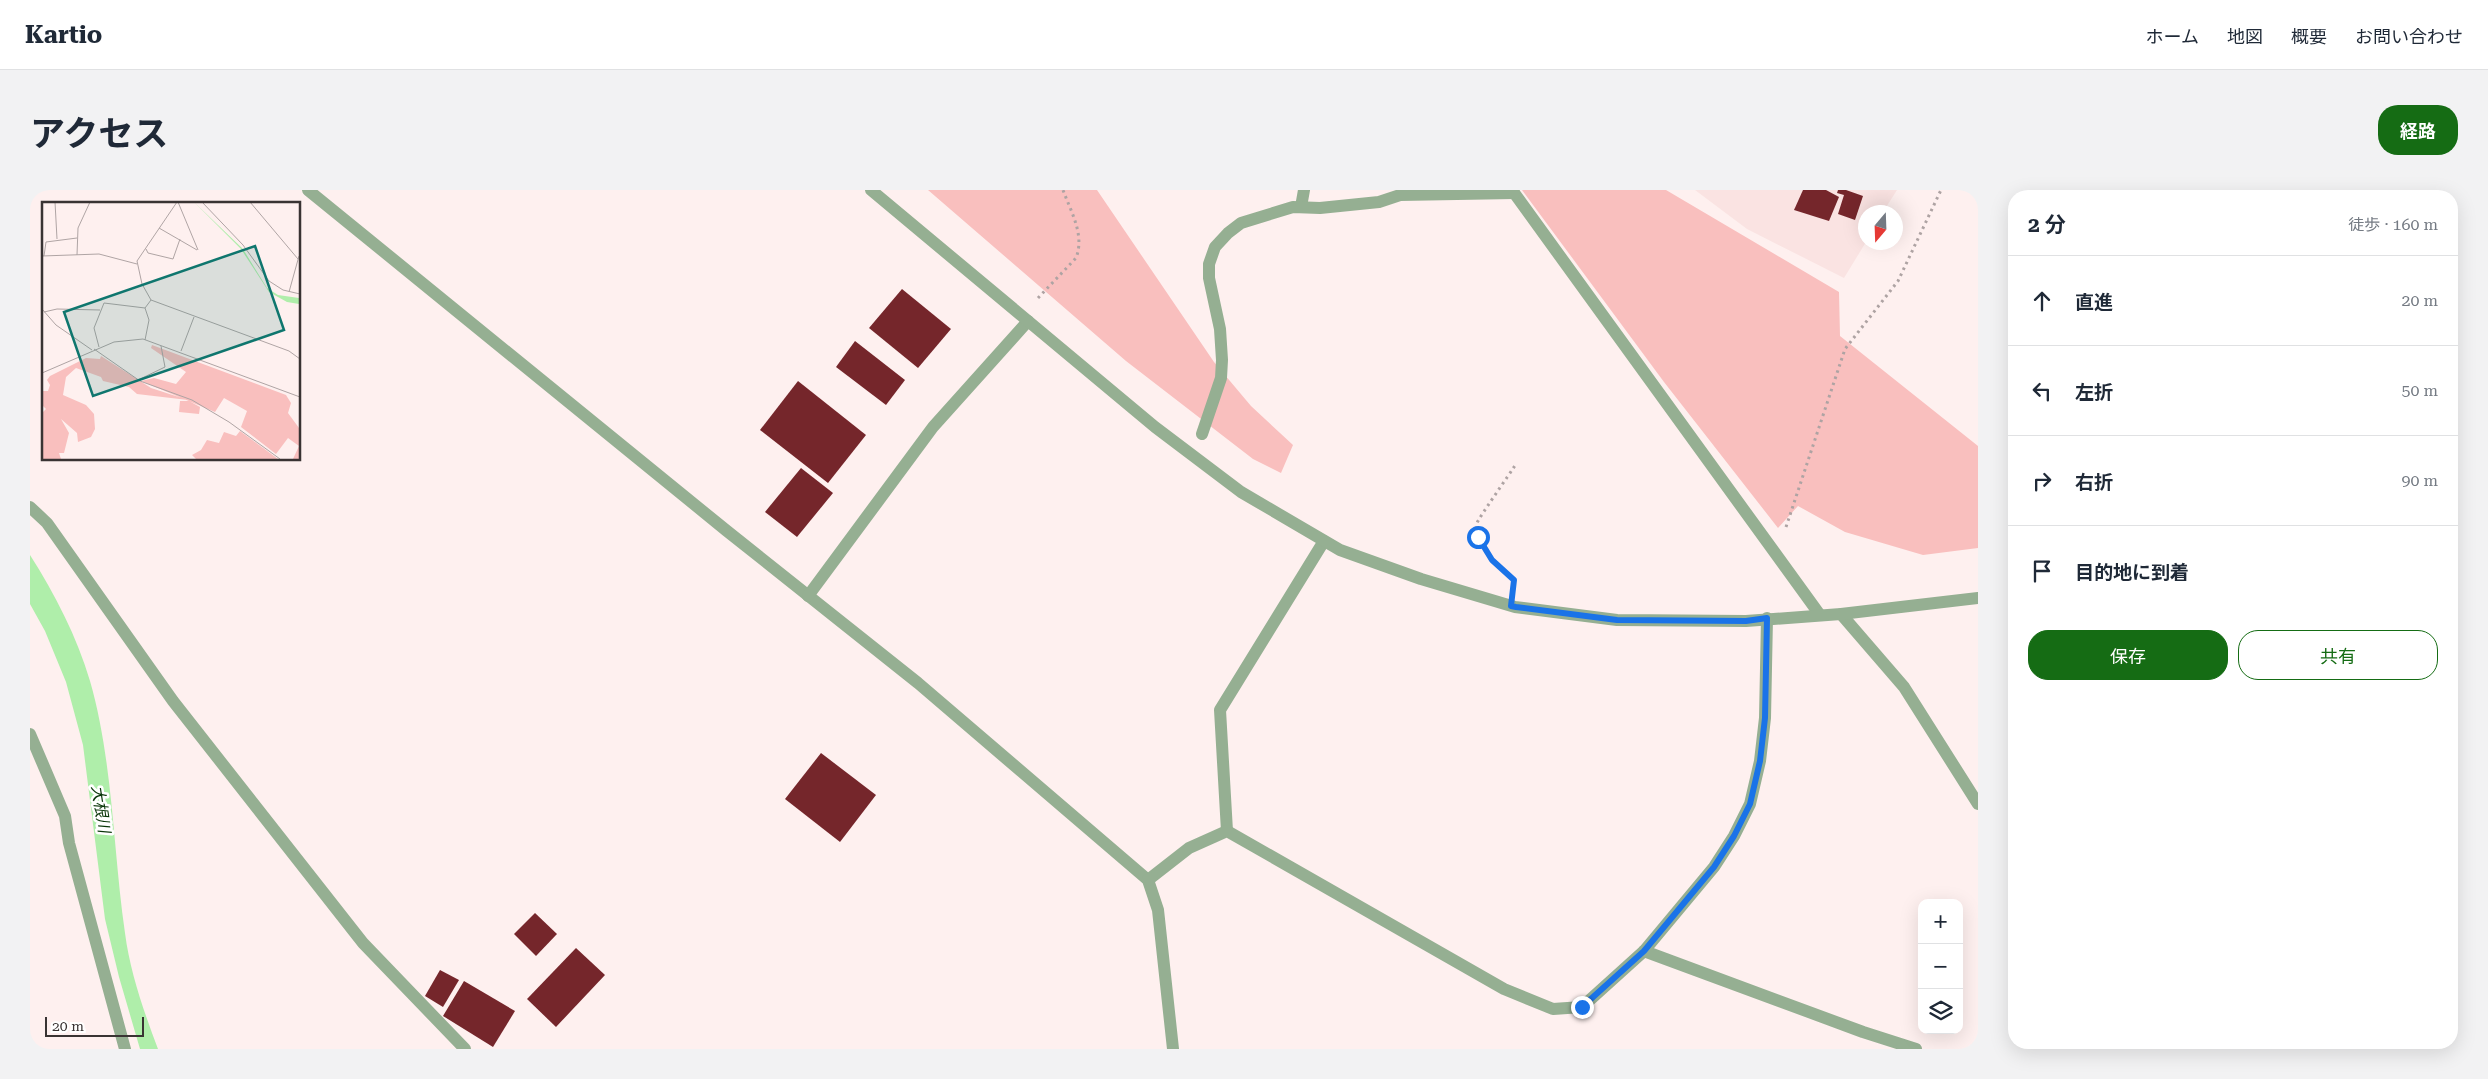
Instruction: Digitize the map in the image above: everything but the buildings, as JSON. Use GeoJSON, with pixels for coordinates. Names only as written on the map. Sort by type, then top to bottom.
{"type":"FeatureCollection","features":[{"type":"Feature","properties":{"kind":"street"},"geometry":{"type":"LineString","coordinates":[[308,190],[918,683],[1148,880],[1158,910],[1173,1049]]}},
{"type":"Feature","properties":{"kind":"street"},"geometry":{"type":"LineString","coordinates":[[871,190],[1155,427],[1241,492],[1340,550],[1421,579],[1511,606],[1617,620],[1746,621],[1840,614],[1978,598]]}},
{"type":"Feature","properties":{"kind":"street"},"geometry":{"type":"LineString","coordinates":[[1301,207],[1304,190]]}},
{"type":"Feature","properties":{"kind":"street"},"geometry":{"type":"LineString","coordinates":[[1202,434],[1221,378],[1222,360],[1220,329],[1208,278],[1210,264],[1215,248],[1241,223],[1293,207],[1379,202],[1397,193],[1513,192],[1820,615]]}},
{"type":"Feature","properties":{"kind":"street"},"geometry":{"type":"LineString","coordinates":[[808,596],[933,426],[1028,321]]}},
{"type":"Feature","properties":{"kind":"street"},"geometry":{"type":"LineString","coordinates":[[30,507],[47,523],[173,701],[363,943],[465,1049]]}},
{"type":"Feature","properties":{"kind":"street"},"geometry":{"type":"LineString","coordinates":[[1227,831],[1220,710],[1324,541]]}},
{"type":"Feature","properties":{"kind":"street"},"geometry":{"type":"LineString","coordinates":[[1840,614],[1904,687],[1978,804]]}},
{"type":"Feature","properties":{"kind":"street"},"geometry":{"type":"LineString","coordinates":[[1227,831],[1504,989],[1552,1009],[1582,1007],[1644,951],[1714,867],[1734,836],[1750,804],[1760,761],[1765,718],[1767,618]]}},
{"type":"Feature","properties":{"kind":"street"},"geometry":{"type":"LineString","coordinates":[[30,734],[65,816],[69,843],[125,1049]]}},
{"type":"Feature","properties":{"kind":"street"},"geometry":{"type":"LineString","coordinates":[[1148,880],[1189,848],[1227,831]]}},
{"type":"Feature","properties":{"kind":"street"},"geometry":{"type":"LineString","coordinates":[[1644,951],[1864,1032],[1916,1049]]}},
{"type":"Feature","properties":{"kind":"path"},"geometry":{"type":"LineString","coordinates":[[1038,298],[1076,258],[1080,250],[1081,240],[1063,190]]}},
{"type":"Feature","properties":{"kind":"path"},"geometry":{"type":"LineString","coordinates":[[1776,556],[1845,348],[1898,281],[1941,190]]}},
{"type":"Feature","properties":{"kind":"path"},"geometry":{"type":"LineString","coordinates":[[1511,606],[1514,580],[1492,560],[1478,537],[1477,521],[1516,464]]}},
{"type":"Feature","properties":{"kind":"shaded area"},"geometry":{"type":"Polygon","coordinates":[[[928,190],[1097,190],[1214,362],[1251,406],[1293,445],[1281,473],[1253,459],[1126,361],[928,190]]]}},
{"type":"Feature","properties":{"kind":"shaded area"},"geometry":{"type":"Polygon","coordinates":[[[1522,190],[1666,190],[1839,292],[1840,336],[1978,446],[1978,548],[1923,555],[1845,532],[1798,506],[1778,528],[1664,382],[1522,190]]]}},
{"type":"Feature","properties":{"kind":"shaded area"},"geometry":{"type":"Polygon","coordinates":[[[1695,190],[1897,190],[1887,205],[1858,205],[1858,250],[1861,250],[1844,278],[1747,229],[1695,190]]]}},
{"type":"Feature","properties":{"kind":"water","name":"大根川"},"geometry":{"type":"Polygon","coordinates":[[[30,555],[48,585],[79,648],[98,711],[108,774],[127,948],[138,992],[158,1049],[140,1049],[119,977],[105,919],[83,745],[66,682],[45,631],[30,604],[30,555]]]}},
{"type":"Feature","properties":{"kind":"route"},"geometry":{"type":"LineString","coordinates":[[1478,537],[1492,560],[1514,580],[1511,606],[1617,620],[1746,621],[1767,618],[1765,718],[1760,761],[1750,804],[1734,836],[1714,867],[1644,951],[1582,1007]]}}]}
